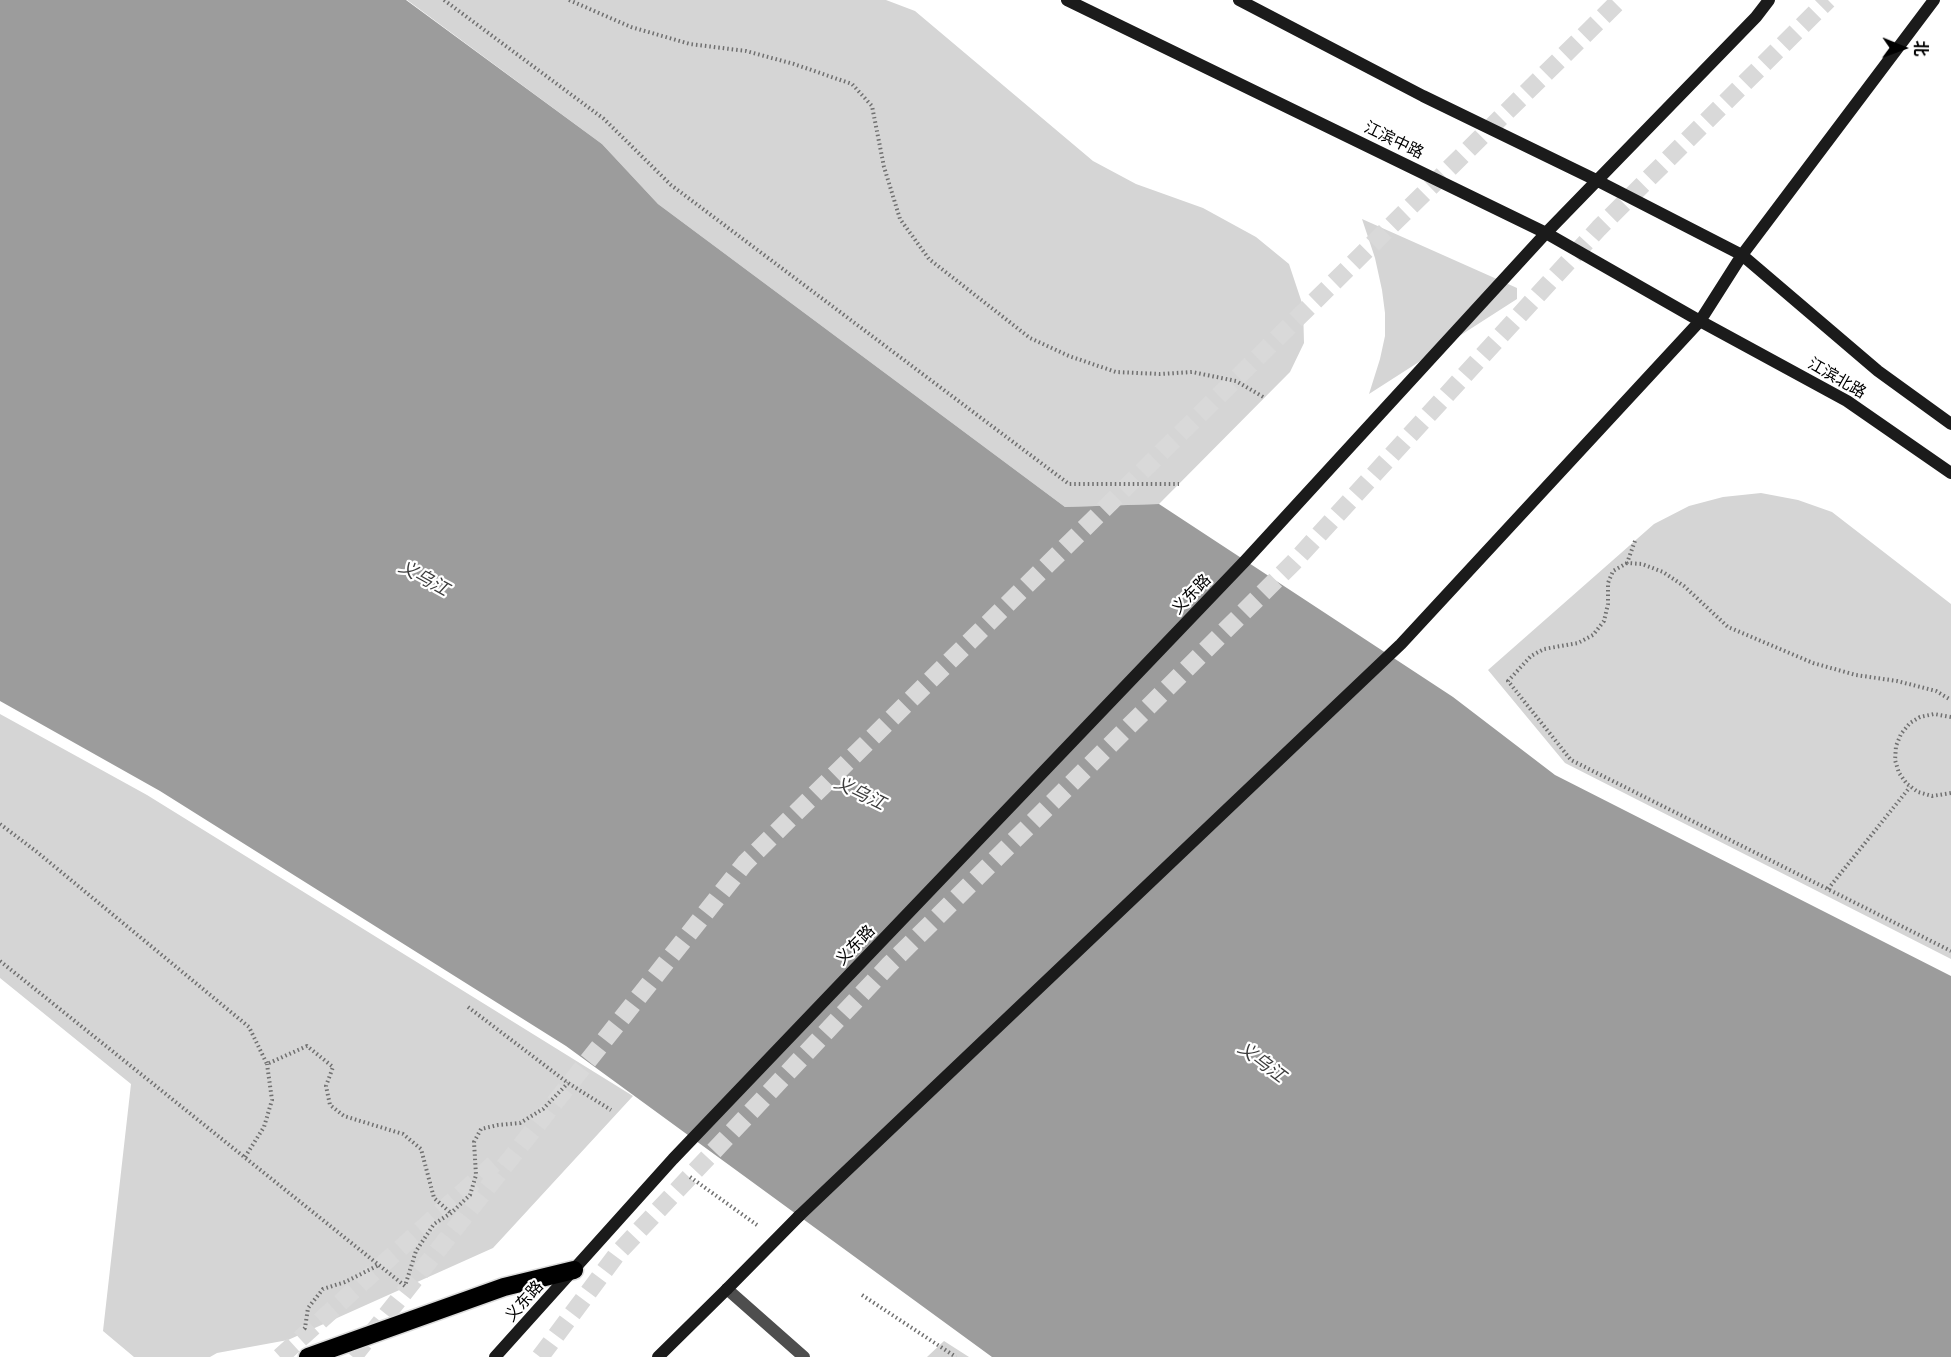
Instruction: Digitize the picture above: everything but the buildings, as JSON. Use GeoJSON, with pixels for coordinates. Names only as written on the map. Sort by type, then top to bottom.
{"type":"FeatureCollection","features":[{"type":"Feature","properties":{"kind":"highway"},"geometry":{"type":"LineString","coordinates":[[308,1357],[504,1287],[574,1270]]}},
{"type":"Feature","properties":{"kind":"main road","name":"江滨中路"},"geometry":{"type":"LineString","coordinates":[[1067,0],[1546,232],[1700,321]]}},
{"type":"Feature","properties":{"kind":"main road"},"geometry":{"type":"LineString","coordinates":[[1239,0],[1423,96],[1596,180],[1742,255]]}},
{"type":"Feature","properties":{"kind":"main road","name":"义东路"},"geometry":{"type":"LineString","coordinates":[[495,1357],[673,1159],[1245,561],[1546,232],[1756,17],[1769,0]]}},
{"type":"Feature","properties":{"kind":"main road"},"geometry":{"type":"LineString","coordinates":[[658,1357],[799,1216],[1401,644],[1700,321],[1742,255],[1934,0]]}},
{"type":"Feature","properties":{"kind":"main road","name":"江滨北路"},"geometry":{"type":"LineString","coordinates":[[1742,255],[1878,371],[1951,424]]}},
{"type":"Feature","properties":{"kind":"main road","name":"江滨北路"},"geometry":{"type":"LineString","coordinates":[[1700,321],[1847,401],[1951,473]]}},
{"type":"Feature","properties":{"kind":"street"},"geometry":{"type":"LineString","coordinates":[[727,1289],[804,1357]]}},
{"type":"Feature","properties":{"kind":"path"},"geometry":{"type":"LineString","coordinates":[[444,0],[604,119],[671,185],[1069,484],[1179,484]]}},
{"type":"Feature","properties":{"kind":"path"},"geometry":{"type":"LineString","coordinates":[[569,0],[631,27],[690,44],[746,51],[794,64],[852,84],[872,106],[884,167],[900,219],[929,259],[1030,338],[1069,356],[1116,372],[1160,374],[1192,372],[1236,381],[1265,398]]}},
{"type":"Feature","properties":{"kind":"path"},"geometry":{"type":"LineString","coordinates":[[1627,563],[1635,541]]}},
{"type":"Feature","properties":{"kind":"path"},"geometry":{"type":"LineString","coordinates":[[1951,700],[1936,691],[1897,681],[1856,675],[1814,663],[1773,647],[1728,627],[1684,586],[1663,572],[1642,564],[1627,563],[1613,571],[1608,583],[1608,604],[1604,621],[1593,635],[1578,643],[1544,649],[1531,656],[1508,681],[1571,760],[1951,951]]}},
{"type":"Feature","properties":{"kind":"path"},"geometry":{"type":"LineString","coordinates":[[1951,717],[1934,714],[1920,717],[1910,723],[1901,734],[1896,746],[1895,760],[1899,773],[1910,787],[1918,792],[1932,796],[1951,793]]}},
{"type":"Feature","properties":{"kind":"path"},"geometry":{"type":"LineString","coordinates":[[1828,889],[1910,787]]}},
{"type":"Feature","properties":{"kind":"path"},"geometry":{"type":"LineString","coordinates":[[0,824],[249,1027],[267,1064],[272,1100],[264,1127],[245,1157]]}},
{"type":"Feature","properties":{"kind":"path"},"geometry":{"type":"LineString","coordinates":[[0,961],[405,1286],[416,1251],[434,1224],[451,1213],[470,1195],[476,1175],[474,1142],[481,1129],[520,1123],[543,1108],[568,1083]]}},
{"type":"Feature","properties":{"kind":"path"},"geometry":{"type":"LineString","coordinates":[[468,1007],[568,1083],[611,1110]]}},
{"type":"Feature","properties":{"kind":"path"},"geometry":{"type":"LineString","coordinates":[[267,1064],[307,1046],[333,1067],[326,1086],[330,1105],[344,1116],[403,1134],[421,1149],[434,1198],[451,1213]]}},
{"type":"Feature","properties":{"kind":"path"},"geometry":{"type":"LineString","coordinates":[[686,1174],[760,1227]]}},
{"type":"Feature","properties":{"kind":"path"},"geometry":{"type":"LineString","coordinates":[[297,1334],[305,1328],[308,1308],[323,1289],[345,1282],[379,1265]]}},
{"type":"Feature","properties":{"kind":"path"},"geometry":{"type":"LineString","coordinates":[[862,1295],[956,1357]]}},
{"type":"Feature","properties":{"kind":"shaded area"},"geometry":{"type":"Polygon","coordinates":[[[407,0],[886,0],[915,11],[1093,161],[1136,184],[1203,208],[1256,237],[1289,264],[1303,306],[1304,343],[1290,372],[1159,504],[1065,507],[658,204],[602,144],[407,0]]]}},
{"type":"Feature","properties":{"kind":"shaded area"},"geometry":{"type":"Polygon","coordinates":[[[1362,219],[1517,288],[1517,299],[1369,394],[1385,336],[1385,313],[1375,258],[1362,219]]]}},
{"type":"Feature","properties":{"kind":"shaded area"},"geometry":{"type":"Polygon","coordinates":[[[1761,493],[1798,500],[1832,512],[1951,604],[1951,959],[1565,763],[1488,670],[1654,524],[1689,506],[1723,497],[1761,493]]]}},
{"type":"Feature","properties":{"kind":"shaded area"},"geometry":{"type":"Polygon","coordinates":[[[0,714],[147,795],[633,1096],[493,1248],[288,1340],[217,1353],[210,1357],[134,1357],[103,1331],[131,1084],[0,978],[0,714]]]}},
{"type":"Feature","properties":{"kind":"shaded area"},"geometry":{"type":"Polygon","coordinates":[[[944,1341],[969,1357],[927,1357],[944,1341]]]}},
{"type":"Feature","properties":{"kind":"water","name":"义乌江"},"geometry":{"type":"Polygon","coordinates":[[[0,0],[406,0],[602,144],[658,204],[1065,507],[1159,504],[1453,697],[1555,775],[1951,976],[1951,1357],[992,1357],[566,1046],[160,791],[0,701],[0,0]]]}},
{"type":"Feature","properties":{"kind":"tunnel"},"geometry":{"type":"LineString","coordinates":[[353,1357],[745,863],[1620,0]]}},
{"type":"Feature","properties":{"kind":"tunnel"},"geometry":{"type":"LineString","coordinates":[[540,1357],[617,1254],[889,965],[1294,562],[1599,228],[1828,0]]}},
{"type":"Feature","properties":{"kind":"tunnel"},"geometry":{"type":"LineString","coordinates":[[280,1357],[496,1162]]}}]}
